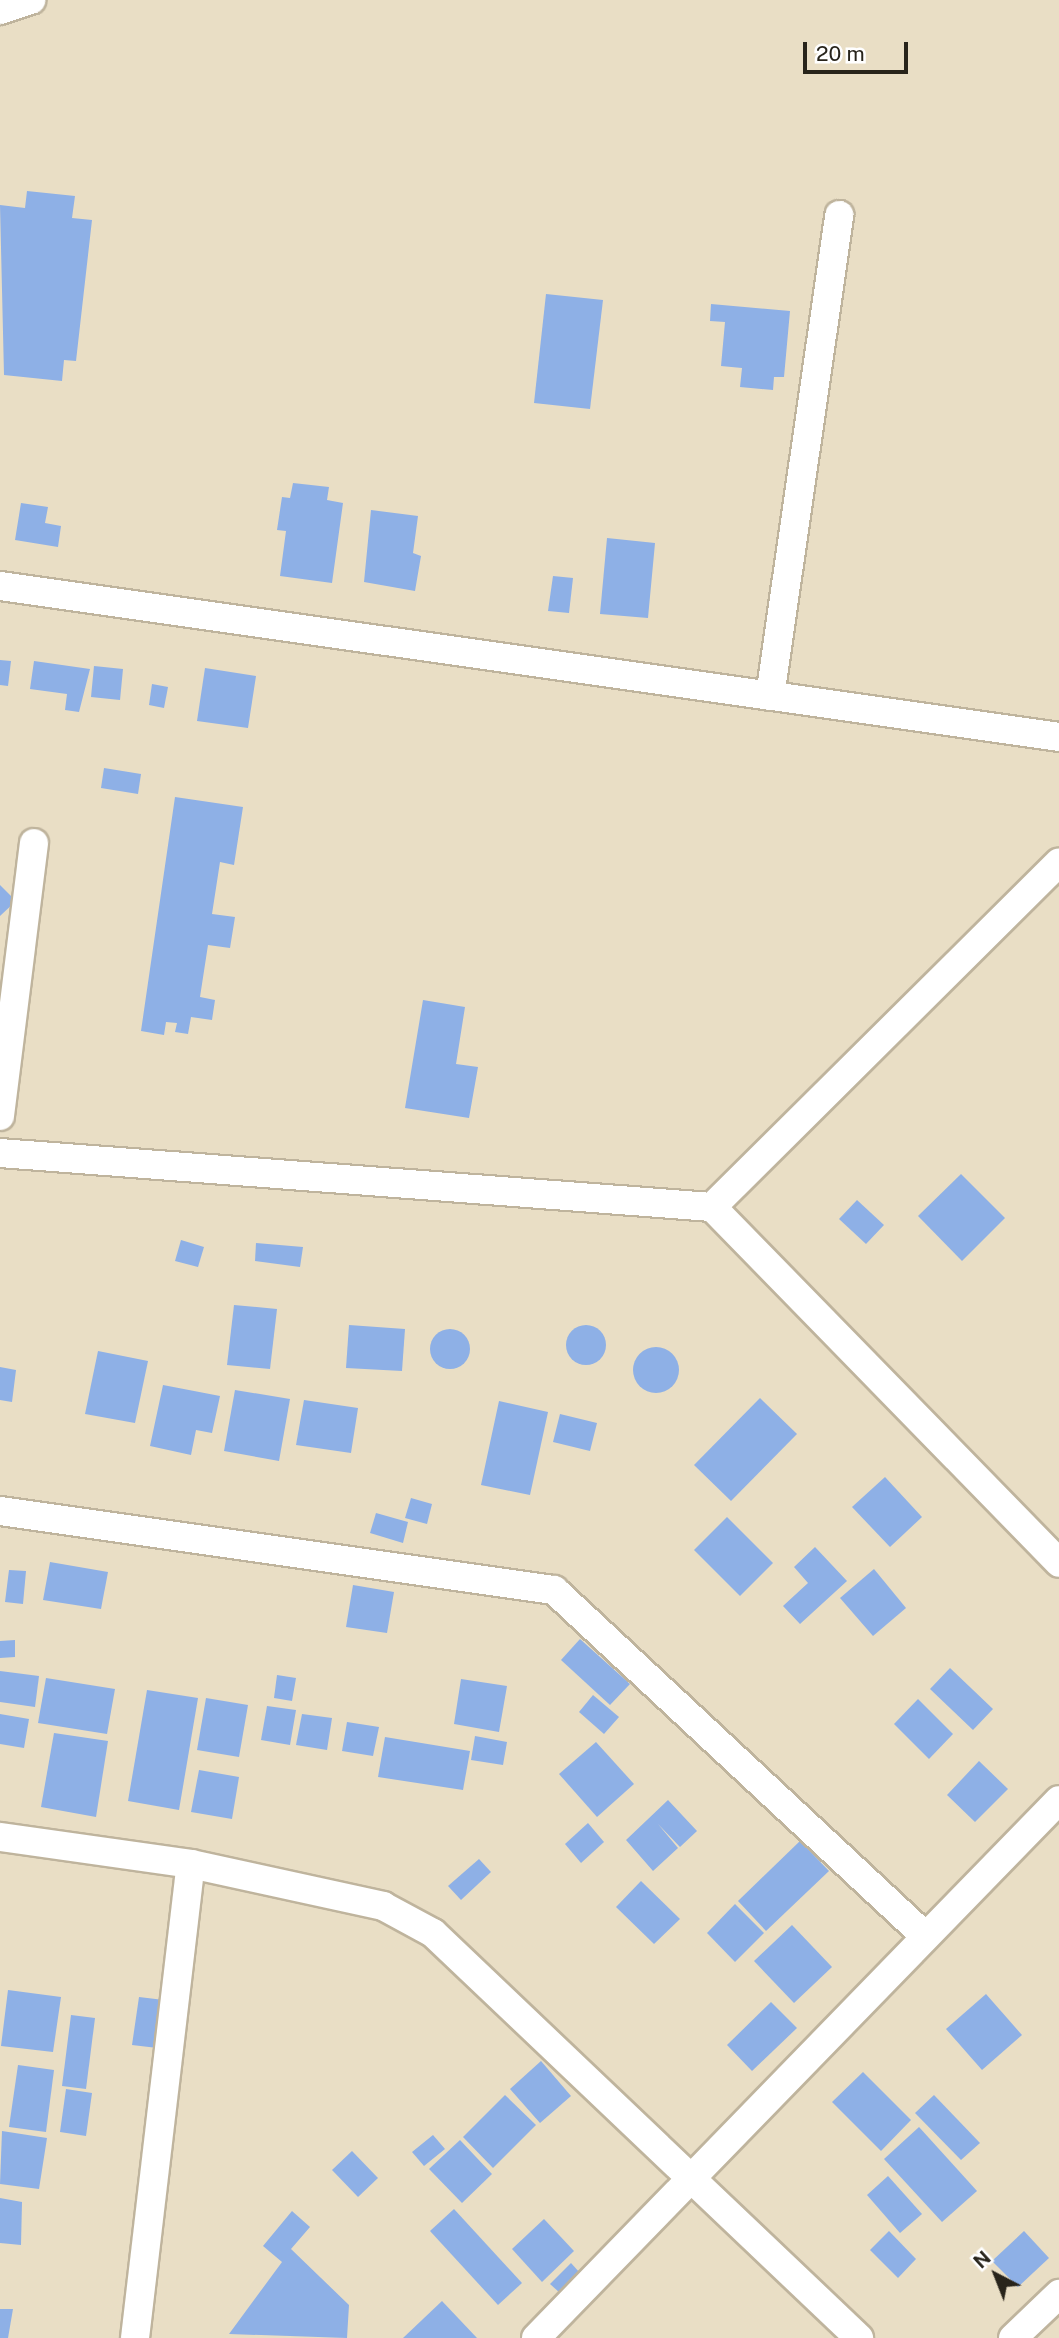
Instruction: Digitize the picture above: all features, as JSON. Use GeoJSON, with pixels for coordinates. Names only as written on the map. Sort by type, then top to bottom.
{"type":"FeatureCollection","features":[{"type":"Feature","properties":{"kind":"street"},"geometry":{"type":"LineString","coordinates":[[0,10],[31,0]]}},
{"type":"Feature","properties":{"kind":"street"},"geometry":{"type":"LineString","coordinates":[[770,696],[839,215]]}},
{"type":"Feature","properties":{"kind":"street"},"geometry":{"type":"LineString","coordinates":[[0,586],[1059,737]]}},
{"type":"Feature","properties":{"kind":"street"},"geometry":{"type":"LineString","coordinates":[[0,1116],[34,843]]}},
{"type":"Feature","properties":{"kind":"street"},"geometry":{"type":"LineString","coordinates":[[712,1207],[1059,862]]}},
{"type":"Feature","properties":{"kind":"street"},"geometry":{"type":"LineString","coordinates":[[0,1153],[712,1207],[1059,1563]]}},
{"type":"Feature","properties":{"kind":"street"},"geometry":{"type":"LineString","coordinates":[[0,1511],[554,1590],[924,1934]]}},
{"type":"Feature","properties":{"kind":"street"},"geometry":{"type":"LineString","coordinates":[[536,2338],[924,1934],[1059,1800]]}},
{"type":"Feature","properties":{"kind":"street"},"geometry":{"type":"LineString","coordinates":[[0,1837],[191,1864],[383,1906],[433,1933],[692,2176],[859,2338]]}},
{"type":"Feature","properties":{"kind":"street"},"geometry":{"type":"LineString","coordinates":[[135,2338],[191,1864]]}},
{"type":"Feature","properties":{"kind":"street"},"geometry":{"type":"LineString","coordinates":[[1013,2338],[1059,2294]]}},
{"type":"Feature","properties":{"kind":"building"},"geometry":{"type":"Polygon","coordinates":[[[27,191],[75,196],[72,218],[92,220],[76,361],[64,360],[62,381],[4,375],[0,205],[25,208],[27,191]]]}},
{"type":"Feature","properties":{"kind":"building"},"geometry":{"type":"Polygon","coordinates":[[[546,294],[603,300],[590,409],[534,403],[546,294]]]}},
{"type":"Feature","properties":{"kind":"building"},"geometry":{"type":"Polygon","coordinates":[[[711,304],[790,311],[784,377],[774,377],[773,390],[740,387],[742,368],[721,366],[725,322],[710,321],[711,304]]]}},
{"type":"Feature","properties":{"kind":"building"},"geometry":{"type":"Polygon","coordinates":[[[293,483],[329,487],[327,500],[343,503],[332,583],[280,576],[286,531],[277,530],[282,497],[290,498],[293,483]]]}},
{"type":"Feature","properties":{"kind":"building"},"geometry":{"type":"Polygon","coordinates":[[[21,503],[48,507],[45,523],[61,526],[58,547],[15,540],[21,503]]]}},
{"type":"Feature","properties":{"kind":"building"},"geometry":{"type":"Polygon","coordinates":[[[371,510],[418,516],[413,553],[421,556],[415,591],[364,582],[371,510]]]}},
{"type":"Feature","properties":{"kind":"building"},"geometry":{"type":"Polygon","coordinates":[[[607,538],[655,543],[648,618],[600,614],[607,538]]]}},
{"type":"Feature","properties":{"kind":"building"},"geometry":{"type":"Polygon","coordinates":[[[553,576],[573,578],[569,613],[548,611],[553,576]]]}},
{"type":"Feature","properties":{"kind":"building"},"geometry":{"type":"Polygon","coordinates":[[[0,660],[11,661],[8,686],[0,685],[0,660]]]}},
{"type":"Feature","properties":{"kind":"building"},"geometry":{"type":"Polygon","coordinates":[[[34,661],[90,669],[79,712],[65,710],[67,694],[30,689],[34,661]]]}},
{"type":"Feature","properties":{"kind":"building"},"geometry":{"type":"Polygon","coordinates":[[[94,666],[123,669],[120,700],[91,697],[94,666]]]}},
{"type":"Feature","properties":{"kind":"building"},"geometry":{"type":"Polygon","coordinates":[[[205,668],[256,676],[248,728],[197,721],[205,668]]]}},
{"type":"Feature","properties":{"kind":"building"},"geometry":{"type":"Polygon","coordinates":[[[152,684],[168,687],[164,708],[149,705],[152,684]]]}},
{"type":"Feature","properties":{"kind":"building"},"geometry":{"type":"Polygon","coordinates":[[[104,768],[141,774],[138,794],[101,788],[104,768]]]}},
{"type":"Feature","properties":{"kind":"building"},"geometry":{"type":"Polygon","coordinates":[[[175,797],[243,807],[234,865],[220,862],[212,914],[235,917],[230,948],[208,945],[200,997],[215,1000],[212,1020],[191,1017],[188,1034],[175,1032],[177,1023],[166,1022],[164,1035],[141,1031],[175,797]]]}},
{"type":"Feature","properties":{"kind":"building"},"geometry":{"type":"Polygon","coordinates":[[[0,885],[16,901],[0,916],[0,885]]]}},
{"type":"Feature","properties":{"kind":"building"},"geometry":{"type":"Polygon","coordinates":[[[423,1000],[465,1007],[456,1064],[478,1067],[469,1118],[405,1108],[423,1000]]]}},
{"type":"Feature","properties":{"kind":"building"},"geometry":{"type":"Polygon","coordinates":[[[961,1174],[1005,1218],[962,1261],[918,1216],[961,1174]]]}},
{"type":"Feature","properties":{"kind":"building"},"geometry":{"type":"Polygon","coordinates":[[[857,1200],[884,1225],[866,1244],[839,1219],[857,1200]]]}},
{"type":"Feature","properties":{"kind":"building"},"geometry":{"type":"Polygon","coordinates":[[[181,1240],[204,1247],[198,1267],[175,1261],[181,1240]]]}},
{"type":"Feature","properties":{"kind":"building"},"geometry":{"type":"Polygon","coordinates":[[[256,1243],[303,1247],[300,1267],[255,1261],[256,1243]]]}},
{"type":"Feature","properties":{"kind":"building"},"geometry":{"type":"Polygon","coordinates":[[[234,1305],[277,1309],[270,1369],[227,1365],[234,1305]]]}},
{"type":"Feature","properties":{"kind":"building"},"geometry":{"type":"Polygon","coordinates":[[[349,1325],[405,1329],[402,1371],[346,1368],[349,1325]]]}},
{"type":"Feature","properties":{"kind":"building"},"geometry":{"type":"Polygon","coordinates":[[[586,1325],[594,1326],[600,1331],[605,1337],[605,1353],[600,1359],[594,1364],[586,1365],[578,1364],[572,1359],[567,1353],[566,1345],[567,1337],[572,1331],[578,1326],[586,1325]]]}},
{"type":"Feature","properties":{"kind":"building"},"geometry":{"type":"Polygon","coordinates":[[[450,1329],[458,1330],[464,1335],[469,1341],[469,1357],[464,1363],[458,1368],[450,1369],[442,1368],[436,1363],[431,1357],[430,1349],[431,1341],[436,1335],[442,1330],[450,1329]]]}},
{"type":"Feature","properties":{"kind":"building"},"geometry":{"type":"Polygon","coordinates":[[[656,1347],[672,1354],[679,1370],[672,1386],[656,1393],[640,1386],[633,1370],[640,1354],[656,1347]]]}},
{"type":"Feature","properties":{"kind":"building"},"geometry":{"type":"Polygon","coordinates":[[[98,1351],[148,1361],[135,1423],[85,1414],[98,1351]]]}},
{"type":"Feature","properties":{"kind":"building"},"geometry":{"type":"Polygon","coordinates":[[[0,1367],[16,1370],[12,1402],[0,1400],[0,1367]]]}},
{"type":"Feature","properties":{"kind":"building"},"geometry":{"type":"Polygon","coordinates":[[[163,1385],[220,1396],[212,1433],[196,1430],[191,1455],[150,1446],[163,1385]]]}},
{"type":"Feature","properties":{"kind":"building"},"geometry":{"type":"Polygon","coordinates":[[[235,1390],[290,1399],[279,1461],[224,1451],[235,1390]]]}},
{"type":"Feature","properties":{"kind":"building"},"geometry":{"type":"Polygon","coordinates":[[[760,1398],[797,1434],[731,1501],[694,1465],[760,1398]]]}},
{"type":"Feature","properties":{"kind":"building"},"geometry":{"type":"Polygon","coordinates":[[[304,1400],[358,1408],[351,1453],[296,1445],[304,1400]]]}},
{"type":"Feature","properties":{"kind":"building"},"geometry":{"type":"Polygon","coordinates":[[[499,1401],[548,1412],[530,1495],[481,1485],[499,1401]]]}},
{"type":"Feature","properties":{"kind":"building"},"geometry":{"type":"Polygon","coordinates":[[[560,1414],[597,1423],[590,1451],[553,1442],[560,1414]]]}},
{"type":"Feature","properties":{"kind":"building"},"geometry":{"type":"Polygon","coordinates":[[[885,1477],[922,1517],[890,1547],[852,1507],[885,1477]]]}},
{"type":"Feature","properties":{"kind":"building"},"geometry":{"type":"Polygon","coordinates":[[[411,1498],[432,1504],[427,1524],[405,1518],[411,1498]]]}},
{"type":"Feature","properties":{"kind":"building"},"geometry":{"type":"Polygon","coordinates":[[[376,1513],[408,1522],[403,1543],[370,1533],[376,1513]]]}},
{"type":"Feature","properties":{"kind":"building"},"geometry":{"type":"Polygon","coordinates":[[[727,1517],[773,1563],[740,1596],[694,1550],[727,1517]]]}},
{"type":"Feature","properties":{"kind":"building"},"geometry":{"type":"Polygon","coordinates":[[[815,1547],[847,1581],[800,1624],[783,1606],[808,1583],[794,1567],[815,1547]]]}},
{"type":"Feature","properties":{"kind":"building"},"geometry":{"type":"Polygon","coordinates":[[[50,1562],[108,1572],[101,1609],[43,1600],[50,1562]]]}},
{"type":"Feature","properties":{"kind":"building"},"geometry":{"type":"Polygon","coordinates":[[[874,1569],[906,1608],[873,1636],[840,1598],[874,1569]]]}},
{"type":"Feature","properties":{"kind":"building"},"geometry":{"type":"Polygon","coordinates":[[[9,1570],[26,1571],[23,1604],[5,1602],[9,1570]]]}},
{"type":"Feature","properties":{"kind":"building"},"geometry":{"type":"Polygon","coordinates":[[[353,1585],[394,1592],[387,1633],[346,1627],[353,1585]]]}},
{"type":"Feature","properties":{"kind":"building"},"geometry":{"type":"Polygon","coordinates":[[[580,1639],[630,1684],[610,1705],[561,1660],[580,1639]]]}},
{"type":"Feature","properties":{"kind":"building"},"geometry":{"type":"Polygon","coordinates":[[[15,1640],[15,1657],[0,1658],[0,1641],[15,1640]]]}},
{"type":"Feature","properties":{"kind":"building"},"geometry":{"type":"Polygon","coordinates":[[[950,1668],[993,1709],[973,1730],[930,1689],[950,1668]]]}},
{"type":"Feature","properties":{"kind":"building"},"geometry":{"type":"Polygon","coordinates":[[[0,1671],[39,1676],[35,1707],[0,1702],[0,1671]]]}},
{"type":"Feature","properties":{"kind":"building"},"geometry":{"type":"Polygon","coordinates":[[[277,1675],[296,1678],[292,1701],[274,1698],[277,1675]]]}},
{"type":"Feature","properties":{"kind":"building"},"geometry":{"type":"Polygon","coordinates":[[[46,1678],[115,1689],[107,1734],[38,1723],[46,1678]]]}},
{"type":"Feature","properties":{"kind":"building"},"geometry":{"type":"Polygon","coordinates":[[[461,1679],[507,1686],[499,1732],[454,1724],[461,1679]]]}},
{"type":"Feature","properties":{"kind":"building"},"geometry":{"type":"Polygon","coordinates":[[[147,1690],[198,1698],[179,1810],[128,1801],[147,1690]]]}},
{"type":"Feature","properties":{"kind":"building"},"geometry":{"type":"Polygon","coordinates":[[[593,1695],[619,1717],[604,1734],[579,1712],[593,1695]]]}},
{"type":"Feature","properties":{"kind":"building"},"geometry":{"type":"Polygon","coordinates":[[[206,1698],[248,1705],[239,1757],[197,1750],[206,1698]]]}},
{"type":"Feature","properties":{"kind":"building"},"geometry":{"type":"Polygon","coordinates":[[[918,1699],[953,1734],[929,1759],[894,1724],[918,1699]]]}},
{"type":"Feature","properties":{"kind":"building"},"geometry":{"type":"Polygon","coordinates":[[[267,1706],[296,1710],[290,1745],[261,1740],[267,1706]]]}},
{"type":"Feature","properties":{"kind":"building"},"geometry":{"type":"Polygon","coordinates":[[[0,1714],[29,1719],[24,1748],[0,1744],[0,1714]]]}},
{"type":"Feature","properties":{"kind":"building"},"geometry":{"type":"Polygon","coordinates":[[[302,1714],[332,1718],[327,1750],[296,1745],[302,1714]]]}},
{"type":"Feature","properties":{"kind":"building"},"geometry":{"type":"Polygon","coordinates":[[[347,1722],[379,1727],[373,1756],[342,1751],[347,1722]]]}},
{"type":"Feature","properties":{"kind":"building"},"geometry":{"type":"Polygon","coordinates":[[[54,1733],[108,1741],[96,1817],[41,1807],[54,1733]]]}},
{"type":"Feature","properties":{"kind":"building"},"geometry":{"type":"Polygon","coordinates":[[[475,1736],[507,1742],[503,1765],[471,1760],[475,1736]]]}},
{"type":"Feature","properties":{"kind":"building"},"geometry":{"type":"Polygon","coordinates":[[[385,1737],[470,1751],[463,1790],[378,1777],[385,1737]]]}},
{"type":"Feature","properties":{"kind":"building"},"geometry":{"type":"Polygon","coordinates":[[[596,1742],[634,1784],[597,1817],[559,1774],[596,1742]]]}},
{"type":"Feature","properties":{"kind":"building"},"geometry":{"type":"Polygon","coordinates":[[[979,1761],[1008,1789],[975,1822],[947,1795],[979,1761]]]}},
{"type":"Feature","properties":{"kind":"building"},"geometry":{"type":"Polygon","coordinates":[[[199,1770],[239,1777],[232,1819],[191,1812],[199,1770]]]}},
{"type":"Feature","properties":{"kind":"building"},"geometry":{"type":"Polygon","coordinates":[[[668,1800],[697,1831],[680,1847],[658,1824],[678,1848],[653,1871],[626,1840],[668,1800]]]}},
{"type":"Feature","properties":{"kind":"building"},"geometry":{"type":"Polygon","coordinates":[[[588,1823],[604,1842],[581,1863],[565,1844],[588,1823]]]}},
{"type":"Feature","properties":{"kind":"building"},"geometry":{"type":"Polygon","coordinates":[[[800,1841],[829,1871],[766,1931],[738,1901],[800,1841]]]}},
{"type":"Feature","properties":{"kind":"building"},"geometry":{"type":"Polygon","coordinates":[[[479,1859],[491,1872],[461,1900],[448,1886],[479,1859]]]}},
{"type":"Feature","properties":{"kind":"building"},"geometry":{"type":"Polygon","coordinates":[[[641,1881],[680,1919],[654,1944],[616,1907],[641,1881]]]}},
{"type":"Feature","properties":{"kind":"building"},"geometry":{"type":"Polygon","coordinates":[[[735,1904],[764,1933],[735,1962],[707,1933],[735,1904]]]}},
{"type":"Feature","properties":{"kind":"building"},"geometry":{"type":"Polygon","coordinates":[[[792,1925],[832,1967],[794,2003],[754,1961],[792,1925]]]}},
{"type":"Feature","properties":{"kind":"building"},"geometry":{"type":"Polygon","coordinates":[[[8,1990],[61,1997],[53,2052],[1,2046],[8,1990]]]}},
{"type":"Feature","properties":{"kind":"building"},"geometry":{"type":"Polygon","coordinates":[[[986,1994],[1022,2035],[982,2070],[946,2029],[986,1994]]]}},
{"type":"Feature","properties":{"kind":"building"},"geometry":{"type":"Polygon","coordinates":[[[139,1997],[172,2001],[166,2049],[132,2045],[139,1997]]]}},
{"type":"Feature","properties":{"kind":"building"},"geometry":{"type":"Polygon","coordinates":[[[771,2002],[797,2028],[752,2071],[727,2045],[771,2002]]]}},
{"type":"Feature","properties":{"kind":"building"},"geometry":{"type":"Polygon","coordinates":[[[71,2015],[95,2018],[86,2089],[62,2086],[71,2015]]]}},
{"type":"Feature","properties":{"kind":"building"},"geometry":{"type":"Polygon","coordinates":[[[541,2061],[571,2096],[540,2123],[510,2089],[541,2061]]]}},
{"type":"Feature","properties":{"kind":"building"},"geometry":{"type":"Polygon","coordinates":[[[18,2065],[54,2070],[46,2132],[9,2127],[18,2065]]]}},
{"type":"Feature","properties":{"kind":"building"},"geometry":{"type":"Polygon","coordinates":[[[863,2072],[911,2120],[881,2151],[832,2102],[863,2072]]]}},
{"type":"Feature","properties":{"kind":"building"},"geometry":{"type":"Polygon","coordinates":[[[66,2089],[92,2093],[86,2136],[60,2132],[66,2089]]]}},
{"type":"Feature","properties":{"kind":"building"},"geometry":{"type":"Polygon","coordinates":[[[505,2095],[536,2125],[493,2168],[463,2137],[505,2095]]]}},
{"type":"Feature","properties":{"kind":"building"},"geometry":{"type":"Polygon","coordinates":[[[934,2095],[980,2143],[961,2160],[915,2113],[934,2095]]]}},
{"type":"Feature","properties":{"kind":"building"},"geometry":{"type":"Polygon","coordinates":[[[919,2127],[977,2191],[942,2222],[884,2159],[919,2127]]]}},
{"type":"Feature","properties":{"kind":"building"},"geometry":{"type":"Polygon","coordinates":[[[2,2131],[47,2138],[39,2189],[0,2184],[2,2131]]]}},
{"type":"Feature","properties":{"kind":"building"},"geometry":{"type":"Polygon","coordinates":[[[433,2135],[445,2149],[424,2166],[412,2152],[433,2135]]]}},
{"type":"Feature","properties":{"kind":"building"},"geometry":{"type":"Polygon","coordinates":[[[460,2140],[492,2174],[462,2203],[429,2169],[460,2140]]]}},
{"type":"Feature","properties":{"kind":"building"},"geometry":{"type":"Polygon","coordinates":[[[352,2151],[378,2178],[358,2197],[332,2170],[352,2151]]]}},
{"type":"Feature","properties":{"kind":"building"},"geometry":{"type":"Polygon","coordinates":[[[888,2176],[922,2214],[900,2233],[867,2195],[888,2176]]]}},
{"type":"Feature","properties":{"kind":"building"},"geometry":{"type":"Polygon","coordinates":[[[0,2198],[22,2202],[21,2245],[0,2243],[0,2198]]]}},
{"type":"Feature","properties":{"kind":"building"},"geometry":{"type":"Polygon","coordinates":[[[454,2209],[522,2283],[498,2305],[430,2231],[454,2209]]]}},
{"type":"Feature","properties":{"kind":"building"},"geometry":{"type":"Polygon","coordinates":[[[292,2211],[310,2227],[291,2249],[349,2305],[347,2338],[229,2334],[282,2262],[263,2246],[292,2211]]]}},
{"type":"Feature","properties":{"kind":"building"},"geometry":{"type":"Polygon","coordinates":[[[544,2219],[574,2251],[542,2282],[512,2249],[544,2219]]]}},
{"type":"Feature","properties":{"kind":"building"},"geometry":{"type":"Polygon","coordinates":[[[889,2231],[916,2259],[898,2278],[870,2250],[889,2231]]]}},
{"type":"Feature","properties":{"kind":"building"},"geometry":{"type":"Polygon","coordinates":[[[1024,2231],[1049,2258],[1018,2287],[992,2261],[1024,2231]]]}},
{"type":"Feature","properties":{"kind":"building"},"geometry":{"type":"Polygon","coordinates":[[[571,2263],[580,2273],[560,2293],[550,2284],[571,2263]]]}},
{"type":"Feature","properties":{"kind":"building"},"geometry":{"type":"Polygon","coordinates":[[[442,2301],[477,2338],[403,2338],[442,2301]]]}},
{"type":"Feature","properties":{"kind":"building"},"geometry":{"type":"Polygon","coordinates":[[[0,2309],[13,2309],[8,2338],[0,2338],[0,2309]]]}}]}
